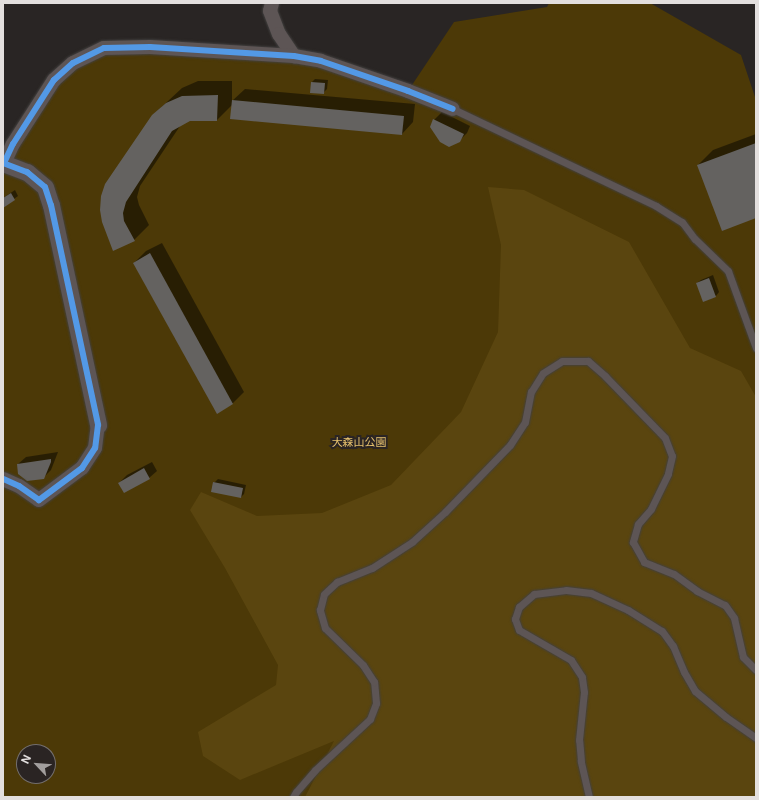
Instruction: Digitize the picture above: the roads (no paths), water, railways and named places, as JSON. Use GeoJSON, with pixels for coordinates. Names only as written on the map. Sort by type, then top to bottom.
{"type":"FeatureCollection","features":[{"type":"Feature","properties":{"kind":"street"},"geometry":{"type":"LineString","coordinates":[[272,3],[270,11],[279,34],[294,56]]}},
{"type":"Feature","properties":{"kind":"street"},"geometry":{"type":"LineString","coordinates":[[3,479],[18,486],[39,500],[82,468],[95,448],[98,424],[53,212],[45,187],[27,172],[3,163],[13,144],[54,80],[73,63],[104,48],[150,47],[294,56],[321,61],[408,91],[453,109]]}},
{"type":"Feature","properties":{"kind":"lane"},"geometry":{"type":"LineString","coordinates":[[453,109],[656,206],[682,222],[695,239],[728,271],[756,348]]}},
{"type":"Feature","properties":{"kind":"lane"},"geometry":{"type":"LineString","coordinates":[[293,797],[315,770],[370,719],[376,703],[374,682],[363,665],[324,628],[320,610],[324,594],[337,582],[372,568],[412,542],[445,512],[510,445],[525,422],[532,392],[543,372],[562,361],[588,361],[605,376],[665,438],[672,456],[668,474],[651,509],[638,524],[633,542],[644,562],[674,574],[697,591],[725,606],[734,618],[743,657],[756,670]]}},
{"type":"Feature","properties":{"kind":"lane"},"geometry":{"type":"LineString","coordinates":[[589,797],[581,761],[579,740],[584,692],[582,677],[571,660],[519,630],[515,620],[519,607],[534,594],[566,590],[591,593],[628,610],[662,630],[674,646],[684,672],[695,691],[726,717],[756,738]]}},
{"type":"Feature","properties":{"kind":"park label","name":"大森山公園"},"geometry":{"type":"Point","coordinates":[359,442]}}]}
